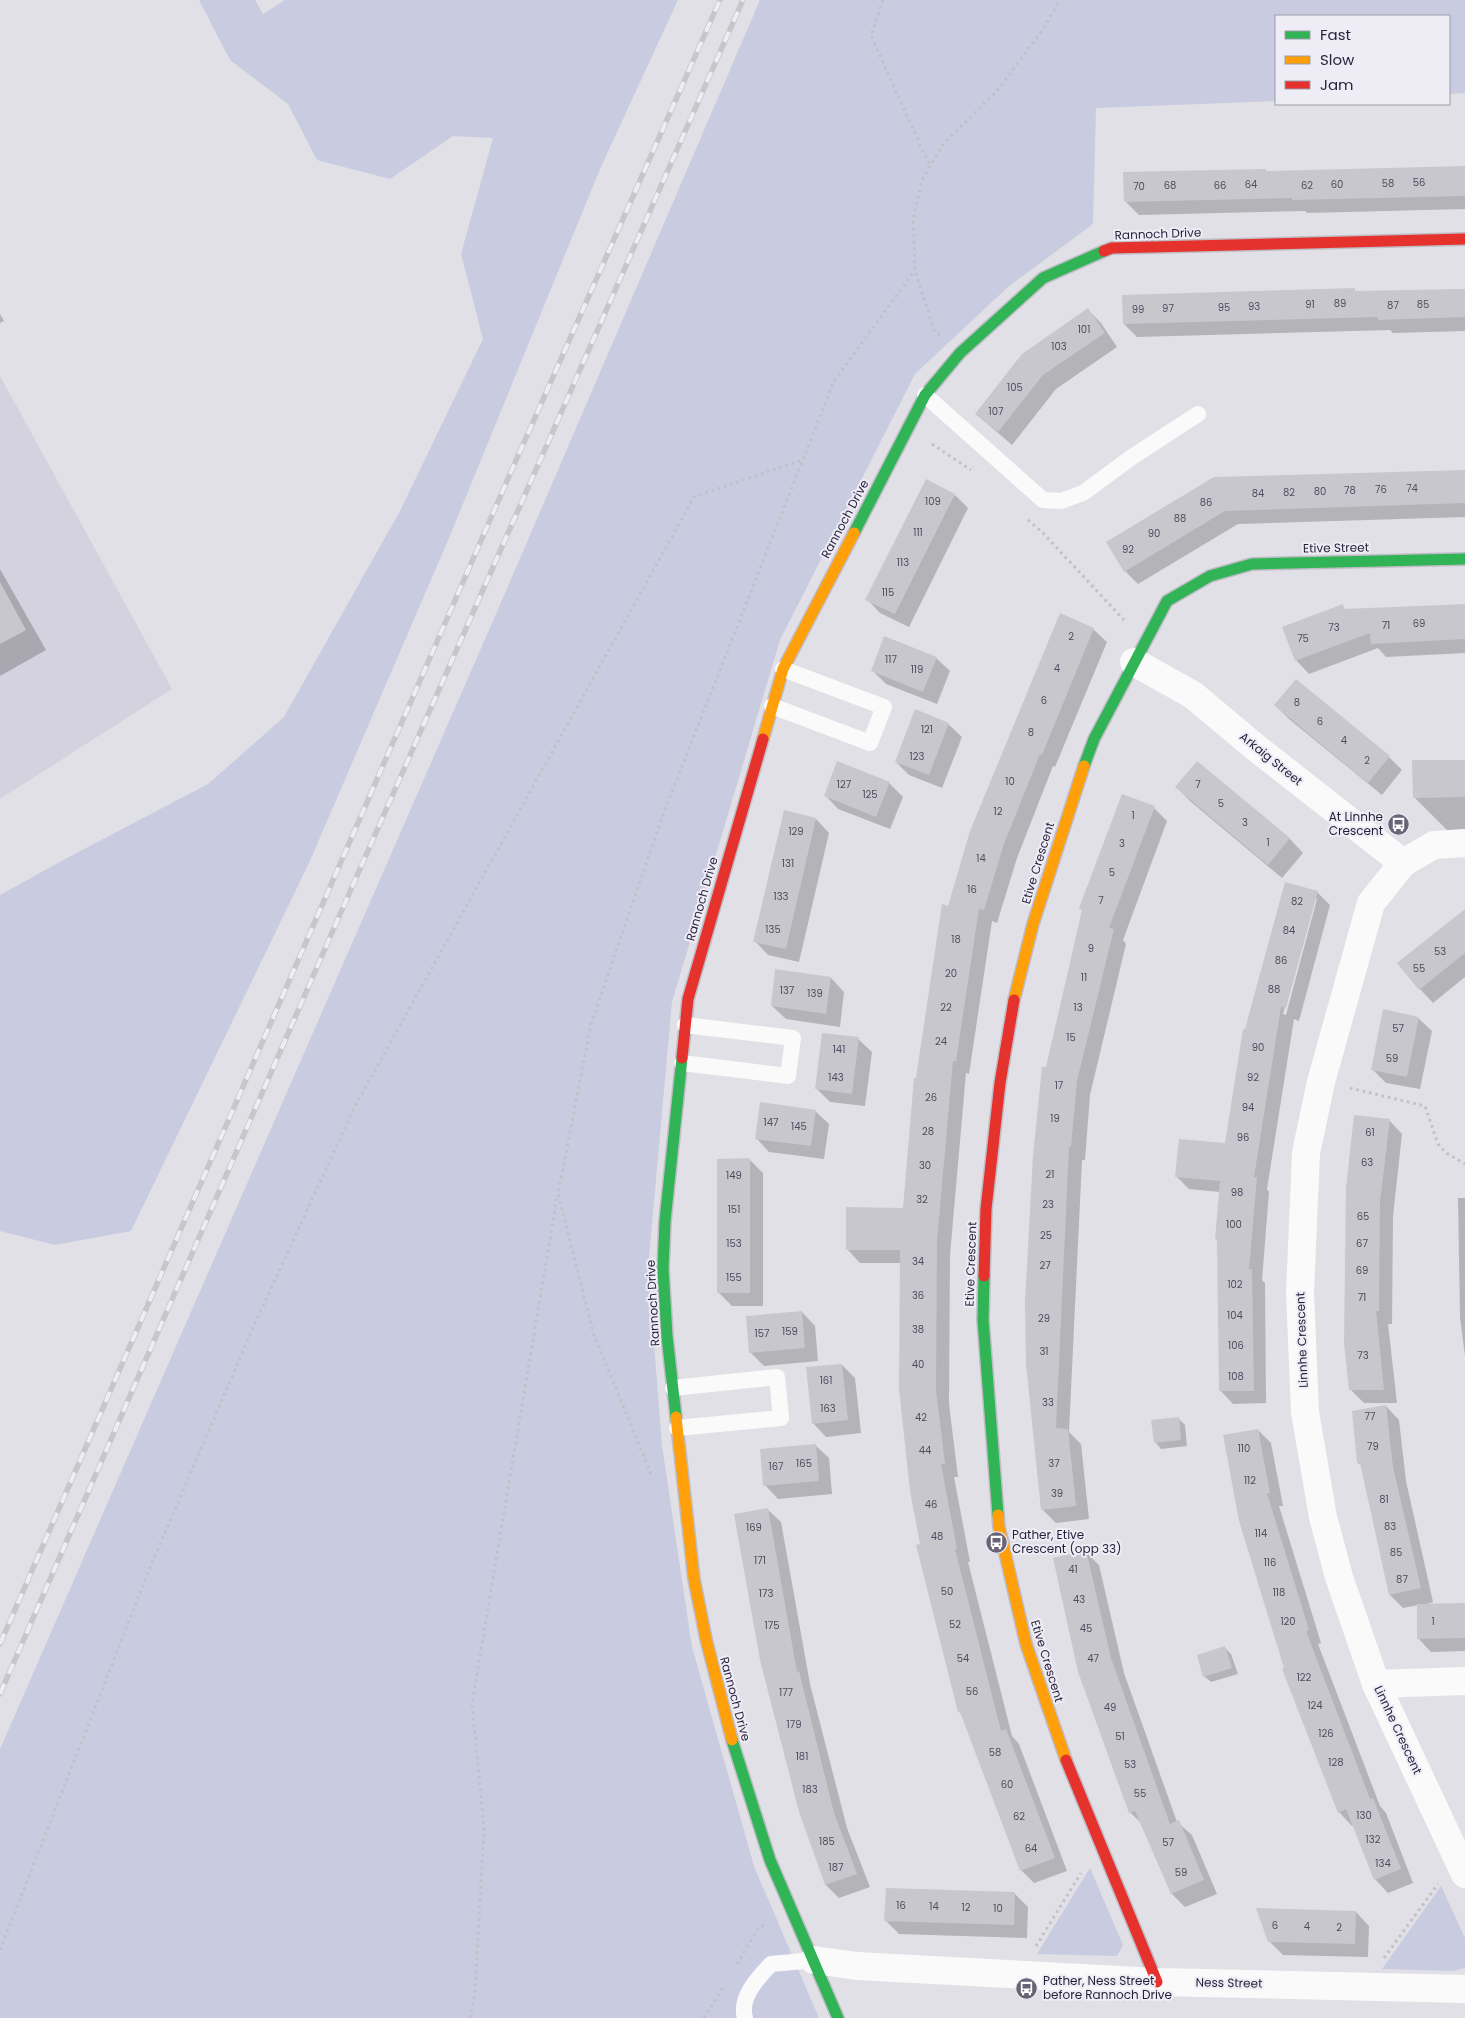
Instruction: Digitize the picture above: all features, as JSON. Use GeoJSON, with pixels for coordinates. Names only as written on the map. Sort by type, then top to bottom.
{"type":"FeatureCollection","features":[{"type":"Feature","properties":{"kind":"street","name":"Rannoch Drive"},"geometry":{"type":"LineString","coordinates":[[838,2018],[770,1860],[734,1749],[706,1639],[694,1579],[662,1269],[665,1221],[688,999],[783,669],[926,396],[960,353],[1043,278],[1112,248],[1465,239]]}},
{"type":"Feature","properties":{"kind":"street","name":"Etive Street"},"geometry":{"type":"LineString","coordinates":[[1210,576],[1252,564],[1465,558]]}},
{"type":"Feature","properties":{"kind":"street","name":"Etive Crescent"},"geometry":{"type":"LineString","coordinates":[[1157,1982],[1059,1742],[1026,1644],[999,1527],[983,1320],[986,1218],[1000,1082],[1013,1004],[1033,924],[1067,816],[1094,739],[1167,601],[1210,576]]}},
{"type":"Feature","properties":{"kind":"street","name":"Arkaig Street"},"geometry":{"type":"LineString","coordinates":[[1140,652],[1256,747],[1403,863]]}},
{"type":"Feature","properties":{"kind":"street","name":"Linnhe Crescent"},"geometry":{"type":"LineString","coordinates":[[1461,1865],[1376,1684],[1340,1577],[1326,1526],[1305,1412],[1300,1293],[1306,1153],[1320,1082],[1371,903],[1403,863],[1434,845],[1465,843]]}},
{"type":"Feature","properties":{"kind":"street"},"geometry":{"type":"LineString","coordinates":[[1376,1684],[1465,1681]]}},
{"type":"Feature","properties":{"kind":"street","name":"Ness Street"},"geometry":{"type":"LineString","coordinates":[[814,1960],[857,1966],[1157,1982],[1465,1989]]}},
{"type":"Feature","properties":{"kind":"lane"},"geometry":{"type":"LineString","coordinates":[[926,396],[1043,500],[1061,501],[1083,493],[1132,457],[1198,414]]}},
{"type":"Feature","properties":{"kind":"lane"},"geometry":{"type":"LineString","coordinates":[[772,706],[870,743],[884,707],[783,669]]}},
{"type":"Feature","properties":{"kind":"lane"},"geometry":{"type":"LineString","coordinates":[[682,1063],[788,1076],[793,1038],[686,1025]]}},
{"type":"Feature","properties":{"kind":"lane"},"geometry":{"type":"LineString","coordinates":[[673,1388],[777,1377],[781,1418],[677,1428]]}},
{"type":"Feature","properties":{"kind":"lane"},"geometry":{"type":"LineString","coordinates":[[745,2018],[744,2012],[750,1987],[771,1964],[814,1960]]}},
{"type":"Feature","properties":{"kind":"path"},"geometry":{"type":"LineString","coordinates":[[883,0],[871,36],[930,166]]}},
{"type":"Feature","properties":{"kind":"path"},"geometry":{"type":"LineString","coordinates":[[960,353],[934,330],[915,270],[913,220],[922,180],[944,143],[996,92],[1042,31],[1060,0]]}},
{"type":"Feature","properties":{"kind":"path"},"geometry":{"type":"LineString","coordinates":[[908,428],[976,475]]}},
{"type":"Feature","properties":{"kind":"path"},"geometry":{"type":"LineString","coordinates":[[0,1950],[150,1570],[252,1330],[354,1108],[694,497],[802,460]]}},
{"type":"Feature","properties":{"kind":"path"},"geometry":{"type":"LineString","coordinates":[[1021,514],[1043,533],[1140,652]]}},
{"type":"Feature","properties":{"kind":"path"},"geometry":{"type":"LineString","coordinates":[[1320,1082],[1425,1106],[1438,1144],[1445,1152],[1465,1164]]}},
{"type":"Feature","properties":{"kind":"path"},"geometry":{"type":"LineString","coordinates":[[470,2018],[475,1993],[484,1828],[472,1704],[558,1194]]}},
{"type":"Feature","properties":{"kind":"path"},"geometry":{"type":"LineString","coordinates":[[1018,1974],[1100,1842]]}},
{"type":"Feature","properties":{"kind":"path"},"geometry":{"type":"LineString","coordinates":[[1363,1987],[1461,1865]]}},
{"type":"Feature","properties":{"kind":"shaded area"},"geometry":{"type":"Polygon","coordinates":[[[199,0],[255,0],[263,14],[285,0],[678,0],[600,169],[449,538],[309,863],[131,1231],[55,1245],[0,1231],[0,895],[208,784],[284,717],[400,511],[483,339],[461,254],[493,138],[453,136],[390,179],[317,160],[288,104],[230,60],[199,0]]]}},
{"type":"Feature","properties":{"kind":"shaded area"},"geometry":{"type":"Polygon","coordinates":[[[760,0],[1465,0],[1465,93],[1450,94],[1450,15],[1275,15],[1275,101],[1096,108],[1093,224],[1008,287],[915,374],[780,640],[672,1002],[648,1268],[662,1446],[692,1647],[754,1866],[819,2018],[0,2018],[0,1749],[506,591],[760,0]]]}},
{"type":"Feature","properties":{"kind":"shaded area"},"geometry":{"type":"Polygon","coordinates":[[[0,376],[172,689],[0,799],[0,376]]]}},
{"type":"Feature","properties":{"kind":"shaded area"},"geometry":{"type":"Polygon","coordinates":[[[1090,1868],[1123,1945],[1117,1956],[1037,1954],[1090,1868]]]}},
{"type":"Feature","properties":{"kind":"shaded area"},"geometry":{"type":"Polygon","coordinates":[[[1441,1886],[1465,1938],[1465,1968],[1453,1971],[1382,1969],[1441,1886]]]}},
{"type":"Feature","properties":{"kind":"building"},"geometry":{"type":"Polygon","coordinates":[[[1465,166],[1465,196],[1124,202],[1123,172],[1266,169],[1266,171],[1465,166]]]}},
{"type":"Feature","properties":{"kind":"building"},"geometry":{"type":"Polygon","coordinates":[[[1355,288],[1355,291],[1465,289],[1465,317],[1378,320],[1378,317],[1123,324],[1122,295],[1355,288]]]}},
{"type":"Feature","properties":{"kind":"building"},"geometry":{"type":"Polygon","coordinates":[[[1088,308],[1105,333],[1043,375],[998,432],[975,414],[1022,354],[1088,308]]]}},
{"type":"Feature","properties":{"kind":"building"},"geometry":{"type":"Polygon","coordinates":[[[1465,470],[1465,503],[1225,511],[1124,572],[1106,542],[1214,477],[1465,470]]]}},
{"type":"Feature","properties":{"kind":"building"},"geometry":{"type":"Polygon","coordinates":[[[926,479],[955,494],[895,614],[865,600],[926,479]]]}},
{"type":"Feature","properties":{"kind":"building"},"geometry":{"type":"Polygon","coordinates":[[[0,582],[26,630],[0,644],[0,582]]]}},
{"type":"Feature","properties":{"kind":"building"},"geometry":{"type":"Polygon","coordinates":[[[1343,604],[1344,609],[1465,604],[1465,639],[1371,644],[1370,633],[1295,661],[1282,627],[1343,604]]]}},
{"type":"Feature","properties":{"kind":"building"},"geometry":{"type":"Polygon","coordinates":[[[1060,613],[1094,628],[1004,844],[984,910],[979,909],[956,1061],[953,1061],[937,1241],[936,1390],[945,1464],[941,1464],[957,1549],[955,1549],[1001,1731],[1006,1729],[1055,1858],[1020,1871],[960,1712],[958,1712],[916,1545],[920,1544],[910,1491],[899,1389],[900,1250],[846,1250],[846,1207],[903,1208],[914,1078],[916,1078],[942,904],[948,906],[970,831],[1060,613]]]}},
{"type":"Feature","properties":{"kind":"building"},"geometry":{"type":"Polygon","coordinates":[[[884,636],[937,657],[923,692],[871,671],[884,636]]]}},
{"type":"Feature","properties":{"kind":"building"},"geometry":{"type":"Polygon","coordinates":[[[1296,679],[1390,756],[1368,783],[1274,705],[1296,679]]]}},
{"type":"Feature","properties":{"kind":"building"},"geometry":{"type":"Polygon","coordinates":[[[915,709],[949,723],[929,775],[895,762],[915,709]]]}},
{"type":"Feature","properties":{"kind":"building"},"geometry":{"type":"Polygon","coordinates":[[[1412,760],[1465,760],[1465,797],[1413,798],[1412,760]]]}},
{"type":"Feature","properties":{"kind":"building"},"geometry":{"type":"Polygon","coordinates":[[[837,761],[890,782],[876,817],[824,796],[837,761]]]}},
{"type":"Feature","properties":{"kind":"building"},"geometry":{"type":"Polygon","coordinates":[[[1197,761],[1290,838],[1268,865],[1175,787],[1197,761]]]}},
{"type":"Feature","properties":{"kind":"building"},"geometry":{"type":"Polygon","coordinates":[[[1122,794],[1155,806],[1109,928],[1114,929],[1077,1081],[1071,1147],[1069,1147],[1056,1428],[1068,1429],[1076,1506],[1041,1510],[1026,1364],[1025,1302],[1033,1156],[1042,1067],[1046,1067],[1082,910],[1079,908],[1122,794]]]}},
{"type":"Feature","properties":{"kind":"building"},"geometry":{"type":"Polygon","coordinates":[[[784,810],[816,818],[786,949],[753,942],[784,810]]]}},
{"type":"Feature","properties":{"kind":"building"},"geometry":{"type":"Polygon","coordinates":[[[1285,882],[1318,891],[1286,1008],[1281,1007],[1254,1177],[1257,1177],[1249,1269],[1252,1269],[1254,1391],[1219,1391],[1217,1239],[1215,1239],[1220,1181],[1175,1177],[1179,1139],[1225,1143],[1243,1029],[1245,1029],[1285,882]]]}},
{"type":"Feature","properties":{"kind":"building"},"geometry":{"type":"Polygon","coordinates":[[[1465,909],[1465,953],[1419,990],[1397,963],[1465,909]]]}},
{"type":"Feature","properties":{"kind":"building"},"geometry":{"type":"Polygon","coordinates":[[[775,969],[831,977],[826,1014],[771,1006],[775,969]]]}},
{"type":"Feature","properties":{"kind":"building"},"geometry":{"type":"Polygon","coordinates":[[[1383,1009],[1419,1017],[1407,1077],[1371,1070],[1383,1009]]]}},
{"type":"Feature","properties":{"kind":"building"},"geometry":{"type":"Polygon","coordinates":[[[822,1033],[859,1037],[852,1094],[815,1089],[822,1033]]]}},
{"type":"Feature","properties":{"kind":"building"},"geometry":{"type":"Polygon","coordinates":[[[760,1102],[816,1110],[811,1146],[755,1139],[760,1102]]]}},
{"type":"Feature","properties":{"kind":"building"},"geometry":{"type":"Polygon","coordinates":[[[1354,1115],[1390,1119],[1380,1202],[1379,1311],[1376,1311],[1384,1390],[1349,1390],[1344,1343],[1346,1188],[1354,1115]]]}},
{"type":"Feature","properties":{"kind":"building"},"geometry":{"type":"Polygon","coordinates":[[[750,1158],[750,1293],[717,1293],[717,1159],[750,1158]]]}},
{"type":"Feature","properties":{"kind":"building"},"geometry":{"type":"Polygon","coordinates":[[[802,1311],[805,1348],[749,1353],[746,1316],[802,1311]]]}},
{"type":"Feature","properties":{"kind":"building"},"geometry":{"type":"Polygon","coordinates":[[[842,1364],[848,1420],[812,1424],[806,1367],[842,1364]]]}},
{"type":"Feature","properties":{"kind":"building"},"geometry":{"type":"Polygon","coordinates":[[[1386,1405],[1393,1467],[1421,1588],[1389,1595],[1360,1463],[1357,1463],[1352,1411],[1386,1405]]]}},
{"type":"Feature","properties":{"kind":"building"},"geometry":{"type":"Polygon","coordinates":[[[1179,1417],[1181,1440],[1154,1443],[1151,1420],[1179,1417]]]}},
{"type":"Feature","properties":{"kind":"building"},"geometry":{"type":"Polygon","coordinates":[[[1258,1429],[1270,1493],[1267,1493],[1309,1630],[1306,1631],[1370,1799],[1373,1798],[1401,1869],[1374,1880],[1346,1809],[1338,1813],[1282,1669],[1284,1668],[1239,1521],[1223,1435],[1258,1429]]]}},
{"type":"Feature","properties":{"kind":"building"},"geometry":{"type":"Polygon","coordinates":[[[816,1444],[819,1481],[763,1486],[760,1449],[816,1444]]]}},
{"type":"Feature","properties":{"kind":"building"},"geometry":{"type":"Polygon","coordinates":[[[768,1508],[797,1672],[799,1671],[834,1813],[857,1874],[825,1885],[799,1812],[760,1660],[734,1514],[768,1508]]]}},
{"type":"Feature","properties":{"kind":"building"},"geometry":{"type":"Polygon","coordinates":[[[1086,1550],[1111,1658],[1170,1824],[1179,1820],[1204,1880],[1171,1894],[1135,1811],[1129,1813],[1078,1672],[1053,1558],[1086,1550]]]}},
{"type":"Feature","properties":{"kind":"building"},"geometry":{"type":"Polygon","coordinates":[[[1465,1603],[1465,1638],[1417,1639],[1417,1604],[1465,1603]]]}},
{"type":"Feature","properties":{"kind":"building"},"geometry":{"type":"Polygon","coordinates":[[[1225,1646],[1232,1668],[1203,1677],[1197,1655],[1225,1646]]]}},
{"type":"Feature","properties":{"kind":"building"},"geometry":{"type":"Polygon","coordinates":[[[886,1888],[1015,1892],[1014,1925],[884,1921],[886,1888]]]}},
{"type":"Feature","properties":{"kind":"building"},"geometry":{"type":"Polygon","coordinates":[[[1256,1908],[1356,1911],[1355,1944],[1268,1942],[1256,1908]]]}},
{"type":"Feature","properties":{"kind":"railway"},"geometry":{"type":"LineString","coordinates":[[0,1644],[514,465],[720,0]]}},
{"type":"Feature","properties":{"kind":"railway"},"geometry":{"type":"LineString","coordinates":[[0,1694],[341,912],[743,0]]}},
{"type":"Feature","properties":{"kind":"traffic: fast"},"geometry":{"type":"LineString","coordinates":[[854,533],[925,395],[960,353],[1043,278],[1104,251]]}},
{"type":"Feature","properties":{"kind":"traffic: fast"},"geometry":{"type":"LineString","coordinates":[[1084,766],[1094,739],[1167,601],[1210,576],[1252,564],[1465,559]]}},
{"type":"Feature","properties":{"kind":"traffic: fast"},"geometry":{"type":"LineString","coordinates":[[676,1417],[667,1336],[663,1269],[665,1221],[682,1058]]}},
{"type":"Feature","properties":{"kind":"traffic: fast"},"geometry":{"type":"LineString","coordinates":[[984,1276],[983,1320],[998,1515]]}},
{"type":"Feature","properties":{"kind":"traffic: fast"},"geometry":{"type":"LineString","coordinates":[[732,1740],[770,1860],[838,2018]]}},
{"type":"Feature","properties":{"kind":"traffic: slow"},"geometry":{"type":"LineString","coordinates":[[763,739],[783,669],[854,533]]}},
{"type":"Feature","properties":{"kind":"traffic: slow"},"geometry":{"type":"LineString","coordinates":[[1014,1000],[1033,924],[1084,766]]}},
{"type":"Feature","properties":{"kind":"traffic: slow"},"geometry":{"type":"LineString","coordinates":[[676,1417],[694,1579],[706,1639],[732,1740]]}},
{"type":"Feature","properties":{"kind":"traffic: slow"},"geometry":{"type":"LineString","coordinates":[[998,1515],[999,1527],[1026,1644],[1066,1760]]}},
{"type":"Feature","properties":{"kind":"traffic: jam"},"geometry":{"type":"LineString","coordinates":[[1104,251],[1112,248],[1465,239]]}},
{"type":"Feature","properties":{"kind":"traffic: jam"},"geometry":{"type":"LineString","coordinates":[[682,1058],[688,999],[763,739]]}},
{"type":"Feature","properties":{"kind":"traffic: jam"},"geometry":{"type":"LineString","coordinates":[[984,1276],[986,1209],[1000,1083],[1014,1000]]}},
{"type":"Feature","properties":{"kind":"traffic: jam"},"geometry":{"type":"LineString","coordinates":[[1066,1760],[1157,1982]]}},
{"type":"Feature","properties":{"kind":"place","name":"At Linnhe Crescent"},"geometry":{"type":"Point","coordinates":[1399,824]}},
{"type":"Feature","properties":{"kind":"place","name":"Pather, Etive Crescent (opp 33)"},"geometry":{"type":"Point","coordinates":[996,1542]}},
{"type":"Feature","properties":{"kind":"place","name":"Pather, Ness Street before Rannoch Drive"},"geometry":{"type":"Point","coordinates":[1027,1988]}}]}
